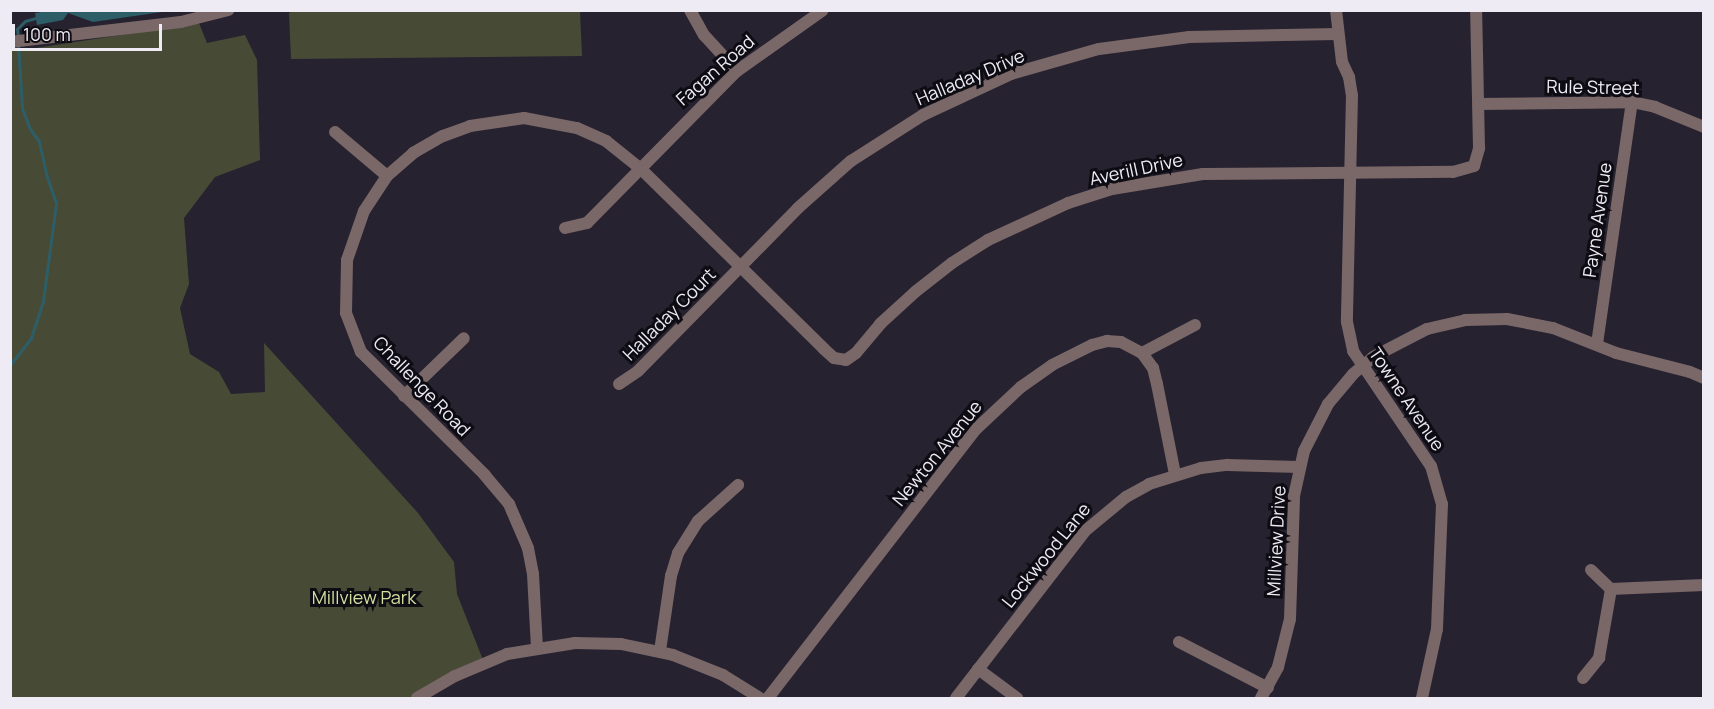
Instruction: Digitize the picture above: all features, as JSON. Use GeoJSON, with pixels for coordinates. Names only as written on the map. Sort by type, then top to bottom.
{"type":"FeatureCollection","features":[{"type":"Feature","properties":{"kind":"street"},"geometry":{"type":"LineString","coordinates":[[10,42],[37,41],[181,22],[228,10]]}},
{"type":"Feature","properties":{"kind":"street"},"geometry":{"type":"LineString","coordinates":[[690,10],[704,34],[737,71]]}},
{"type":"Feature","properties":{"kind":"street","name":"Fagan Road"},"geometry":{"type":"LineString","coordinates":[[565,228],[587,223],[737,71],[824,10]]}},
{"type":"Feature","properties":{"kind":"street","name":"Towne Avenue"},"geometry":{"type":"LineString","coordinates":[[1336,10],[1337,34],[1352,95],[1347,322],[1353,351],[1431,466],[1440,495],[1437,629],[1422,699]]}},
{"type":"Feature","properties":{"kind":"street"},"geometry":{"type":"LineString","coordinates":[[1476,10],[1479,104]]}},
{"type":"Feature","properties":{"kind":"street","name":"Halladay Drive"},"geometry":{"type":"LineString","coordinates":[[742,267],[798,208],[851,161],[923,115],[1011,75],[1099,49],[1190,37],[1337,34]]}},
{"type":"Feature","properties":{"kind":"street","name":"Rule Street"},"geometry":{"type":"LineString","coordinates":[[1479,104],[1632,102],[1655,107],[1704,127]]}},
{"type":"Feature","properties":{"kind":"street","name":"Payne Avenue"},"geometry":{"type":"LineString","coordinates":[[1597,344],[1632,102]]}},
{"type":"Feature","properties":{"kind":"street","name":"Averill Drive"},"geometry":{"type":"LineString","coordinates":[[856,353],[880,324],[952,263],[1024,221],[1068,203],[1113,189],[1203,174],[1453,172],[1474,166],[1479,148],[1479,104]]}},
{"type":"Feature","properties":{"kind":"street","name":"Challenge Road"},"geometry":{"type":"LineString","coordinates":[[537,648],[528,548],[509,504],[485,475],[361,352],[346,312],[347,260],[364,211],[387,176],[413,153],[443,136],[470,126],[524,118],[577,128],[606,141],[640,168],[834,358],[846,360],[856,353]]}},
{"type":"Feature","properties":{"kind":"street"},"geometry":{"type":"LineString","coordinates":[[335,132],[387,176]]}},
{"type":"Feature","properties":{"kind":"street","name":"Halladay Court"},"geometry":{"type":"LineString","coordinates":[[619,384],[638,371],[742,267]]}},
{"type":"Feature","properties":{"kind":"street","name":"Millview Drive"},"geometry":{"type":"LineString","coordinates":[[1264,693],[1285,643],[1290,619],[1294,496],[1299,467],[1316,424],[1328,404],[1362,366],[1409,336],[1427,329],[1465,320],[1491,318],[1530,322],[1597,344],[1616,353],[1690,372],[1704,378]]}},
{"type":"Feature","properties":{"kind":"street"},"geometry":{"type":"LineString","coordinates":[[1175,474],[1153,368],[1142,353],[1195,325]]}},
{"type":"Feature","properties":{"kind":"street"},"geometry":{"type":"LineString","coordinates":[[404,396],[464,338]]}},
{"type":"Feature","properties":{"kind":"street","name":"Newton Avenue"},"geometry":{"type":"LineString","coordinates":[[768,699],[975,430],[997,408],[1052,365],[1092,345],[1107,341],[1121,342],[1142,353]]}},
{"type":"Feature","properties":{"kind":"street","name":"Lockwood Lane"},"geometry":{"type":"LineString","coordinates":[[956,699],[1085,531],[1126,497],[1175,474],[1227,465],[1299,467]]}},
{"type":"Feature","properties":{"kind":"street"},"geometry":{"type":"LineString","coordinates":[[660,651],[671,576],[678,553],[698,521],[738,485]]}},
{"type":"Feature","properties":{"kind":"street"},"geometry":{"type":"LineString","coordinates":[[1591,570],[1611,589],[1704,585]]}},
{"type":"Feature","properties":{"kind":"street"},"geometry":{"type":"LineString","coordinates":[[1582,678],[1599,658],[1611,589]]}},
{"type":"Feature","properties":{"kind":"street"},"geometry":{"type":"LineString","coordinates":[[1179,642],[1264,693]]}},
{"type":"Feature","properties":{"kind":"street"},"geometry":{"type":"LineString","coordinates":[[417,699],[482,663],[537,648],[600,643],[660,651],[723,675],[760,699]]}},
{"type":"Feature","properties":{"kind":"street"},"geometry":{"type":"LineString","coordinates":[[978,669],[1017,699]]}},
{"type":"Feature","properties":{"kind":"green space"},"geometry":{"type":"Polygon","coordinates":[[[295,10],[580,11],[582,56],[291,59],[289,13],[295,10]]]}},
{"type":"Feature","properties":{"kind":"green space","name":"Millview Park"},"geometry":{"type":"Polygon","coordinates":[[[199,23],[207,43],[245,35],[257,60],[260,160],[215,177],[184,218],[189,284],[180,308],[190,354],[219,372],[231,394],[265,392],[264,343],[418,513],[454,562],[457,594],[483,660],[411,698],[11,698],[10,49],[23,50],[199,23]]]}},
{"type":"Feature","properties":{"kind":"water"},"geometry":{"type":"Polygon","coordinates":[[[48,11],[169,11],[93,22],[68,13],[63,20],[37,25],[35,13],[48,11]]]}},
{"type":"Feature","properties":{"kind":"waterway"},"geometry":{"type":"LineString","coordinates":[[18,38],[17,29],[25,21],[39,17]]}},
{"type":"Feature","properties":{"kind":"waterway"},"geometry":{"type":"LineString","coordinates":[[10,365],[31,338],[43,301],[56,203],[47,177],[39,141],[30,129],[22,108],[18,44]]}}]}
